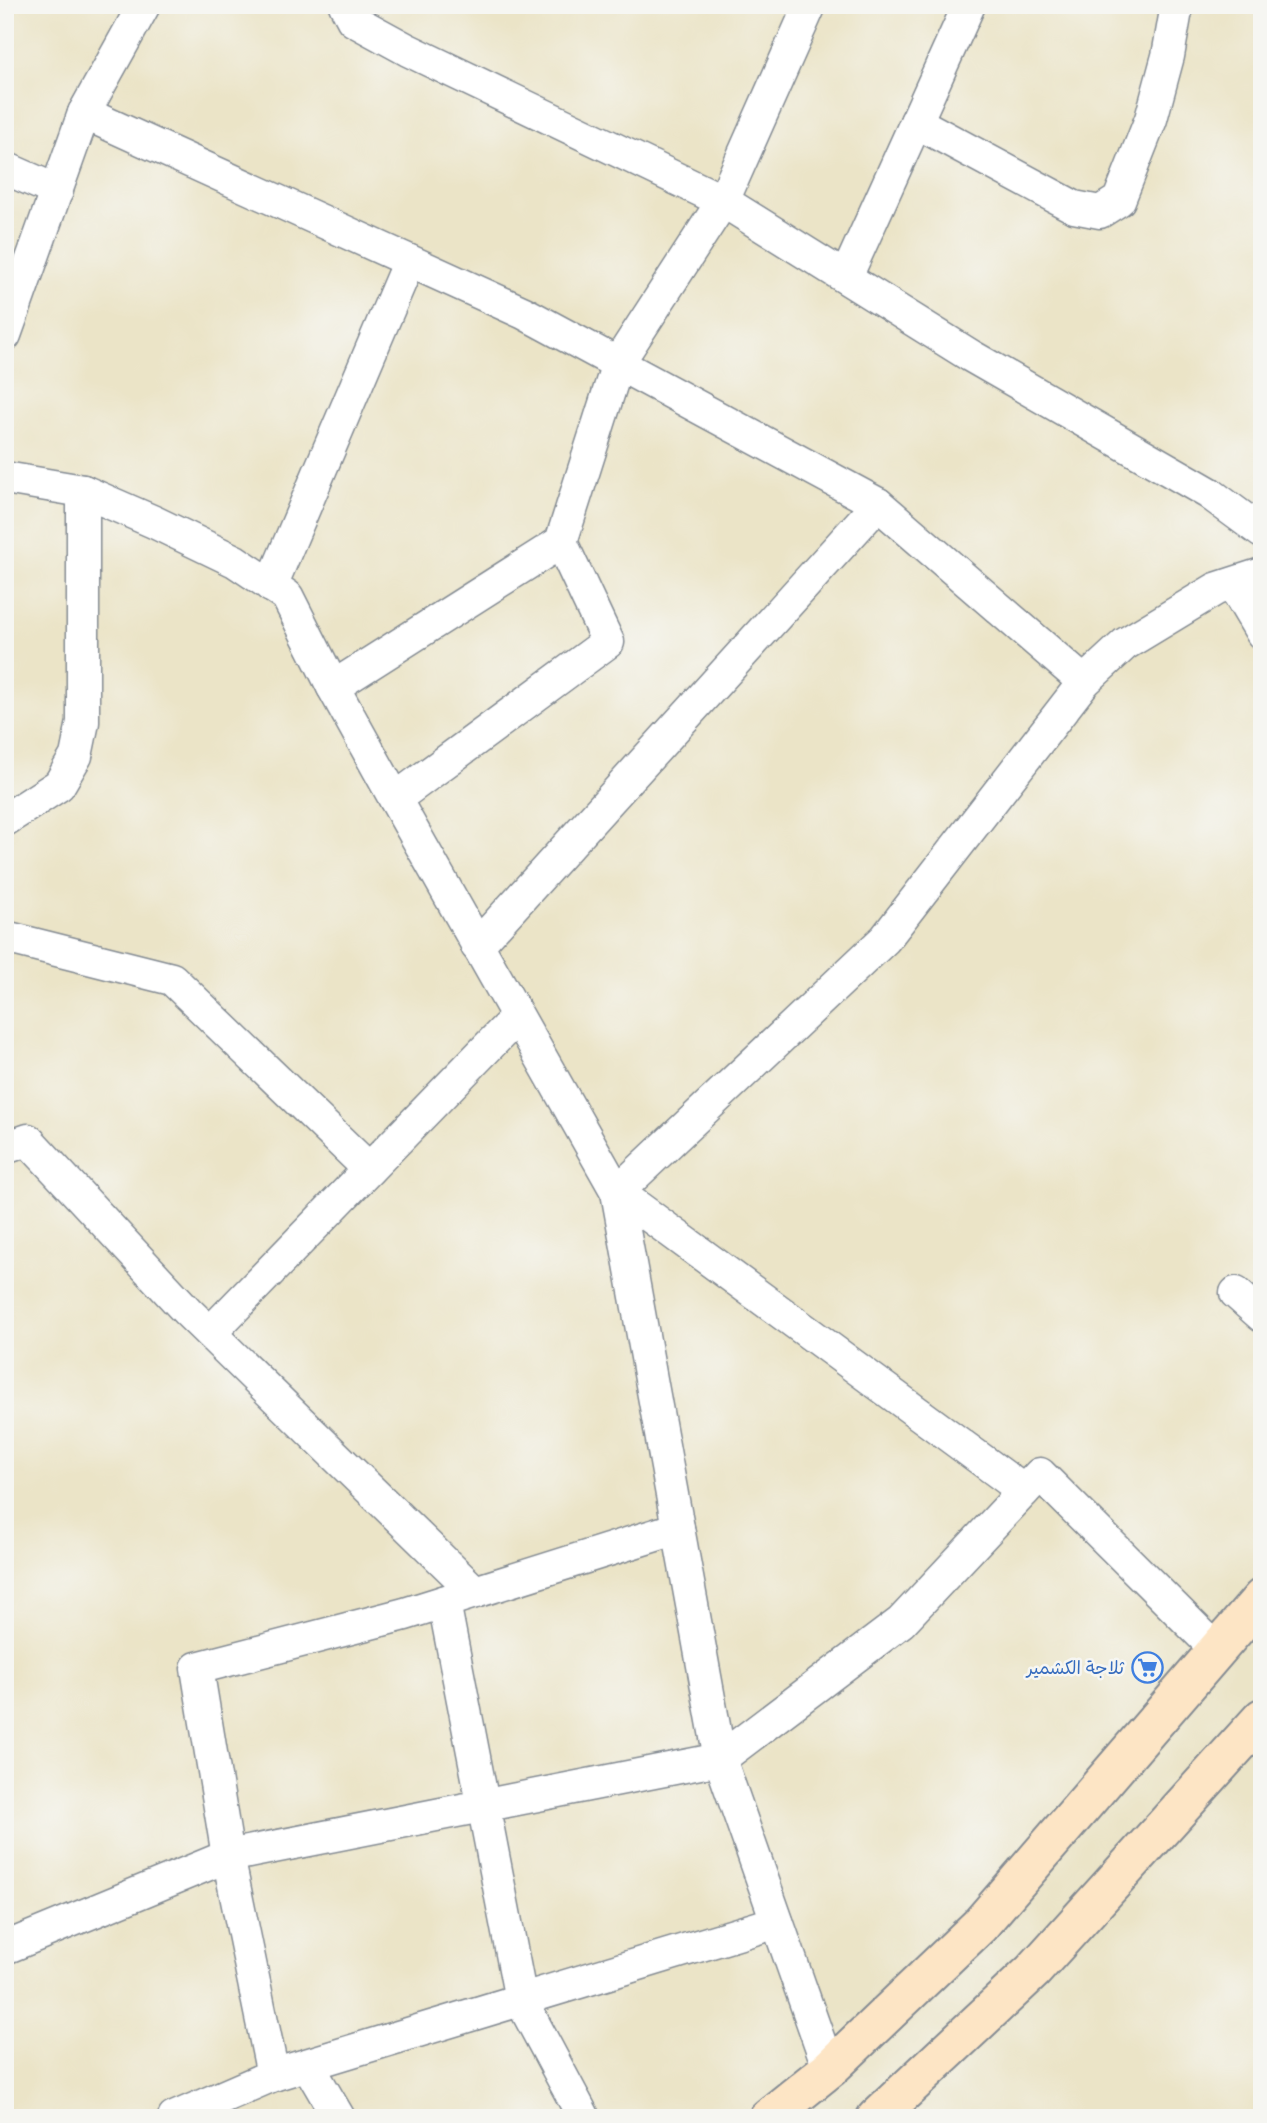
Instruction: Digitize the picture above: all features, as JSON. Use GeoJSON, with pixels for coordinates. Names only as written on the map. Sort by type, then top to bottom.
{"type":"FeatureCollection","features":[{"type":"Feature","properties":{"kind":"street"},"geometry":{"type":"LineString","coordinates":[[345,5],[353,20],[408,50],[723,201],[971,356],[1209,493],[1262,532]]}},
{"type":"Feature","properties":{"kind":"street"},"geometry":{"type":"LineString","coordinates":[[333,687],[561,542],[618,363],[723,201],[810,5]]}},
{"type":"Feature","properties":{"kind":"street"},"geometry":{"type":"LineString","coordinates":[[846,277],[969,5]]}},
{"type":"Feature","properties":{"kind":"street"},"geometry":{"type":"LineString","coordinates":[[916,122],[1074,207],[1100,212],[1119,200],[1150,119],[1168,56],[1177,5]]}},
{"type":"Feature","properties":{"kind":"street"},"geometry":{"type":"LineString","coordinates":[[5,335],[84,113],[135,8]]}},
{"type":"Feature","properties":{"kind":"street"},"geometry":{"type":"LineString","coordinates":[[84,113],[524,313],[878,504],[1084,682]]}},
{"type":"Feature","properties":{"kind":"street"},"geometry":{"type":"LineString","coordinates":[[5,168],[57,191]]}},
{"type":"Feature","properties":{"kind":"street"},"geometry":{"type":"LineString","coordinates":[[271,586],[409,261]]}},
{"type":"Feature","properties":{"kind":"street"},"geometry":{"type":"LineString","coordinates":[[5,478],[83,491],[235,561],[286,596],[333,687],[617,1192],[720,1759],[829,2069]]}},
{"type":"Feature","properties":{"kind":"street"},"geometry":{"type":"LineString","coordinates":[[5,820],[59,785],[76,756],[83,722],[83,491]]}},
{"type":"Feature","properties":{"kind":"street"},"geometry":{"type":"LineString","coordinates":[[477,946],[878,504]]}},
{"type":"Feature","properties":{"kind":"street"},"geometry":{"type":"LineString","coordinates":[[396,799],[608,642],[561,542]]}},
{"type":"Feature","properties":{"kind":"street"},"geometry":{"type":"LineString","coordinates":[[617,1192],[885,939],[1084,682],[1125,644],[1216,589],[1248,579],[1262,633]]}},
{"type":"Feature","properties":{"kind":"street"},"geometry":{"type":"LineString","coordinates":[[5,937],[172,979],[369,1168]]}},
{"type":"Feature","properties":{"kind":"street"},"geometry":{"type":"LineString","coordinates":[[210,1333],[517,1017]]}},
{"type":"Feature","properties":{"kind":"street"},"geometry":{"type":"LineString","coordinates":[[13,1139],[475,1592]]}},
{"type":"Feature","properties":{"kind":"street"},"geometry":{"type":"LineString","coordinates":[[617,1192],[1024,1491]]}},
{"type":"Feature","properties":{"kind":"street"},"geometry":{"type":"LineString","coordinates":[[1236,1293],[1262,1316]]}},
{"type":"Feature","properties":{"kind":"street"},"geometry":{"type":"LineString","coordinates":[[5,1948],[228,1856],[720,1759],[901,1622],[1040,1474],[1217,1650]]}},
{"type":"Feature","properties":{"kind":"street"},"geometry":{"type":"LineString","coordinates":[[273,2075],[228,1856],[197,1668],[405,1614],[678,1528]]}},
{"type":"Feature","properties":{"kind":"street"},"geometry":{"type":"LineString","coordinates":[[768,2118],[829,2069],[979,1926],[1262,1598]]}},
{"type":"Feature","properties":{"kind":"street"},"geometry":{"type":"LineString","coordinates":[[444,1602],[521,2000],[583,2118]]}},
{"type":"Feature","properties":{"kind":"street"},"geometry":{"type":"LineString","coordinates":[[876,2118],[1033,1971],[1262,1718]]}},
{"type":"Feature","properties":{"kind":"street"},"geometry":{"type":"LineString","coordinates":[[174,2118],[273,2075],[777,1922]]}},
{"type":"Feature","properties":{"kind":"street"},"geometry":{"type":"LineString","coordinates":[[308,2065],[339,2118]]}},
{"type":"Feature","properties":{"kind":"place","name":"ثلاجة الكشمير"},"geometry":{"type":"Point","coordinates":[1147,1668]}}]}
